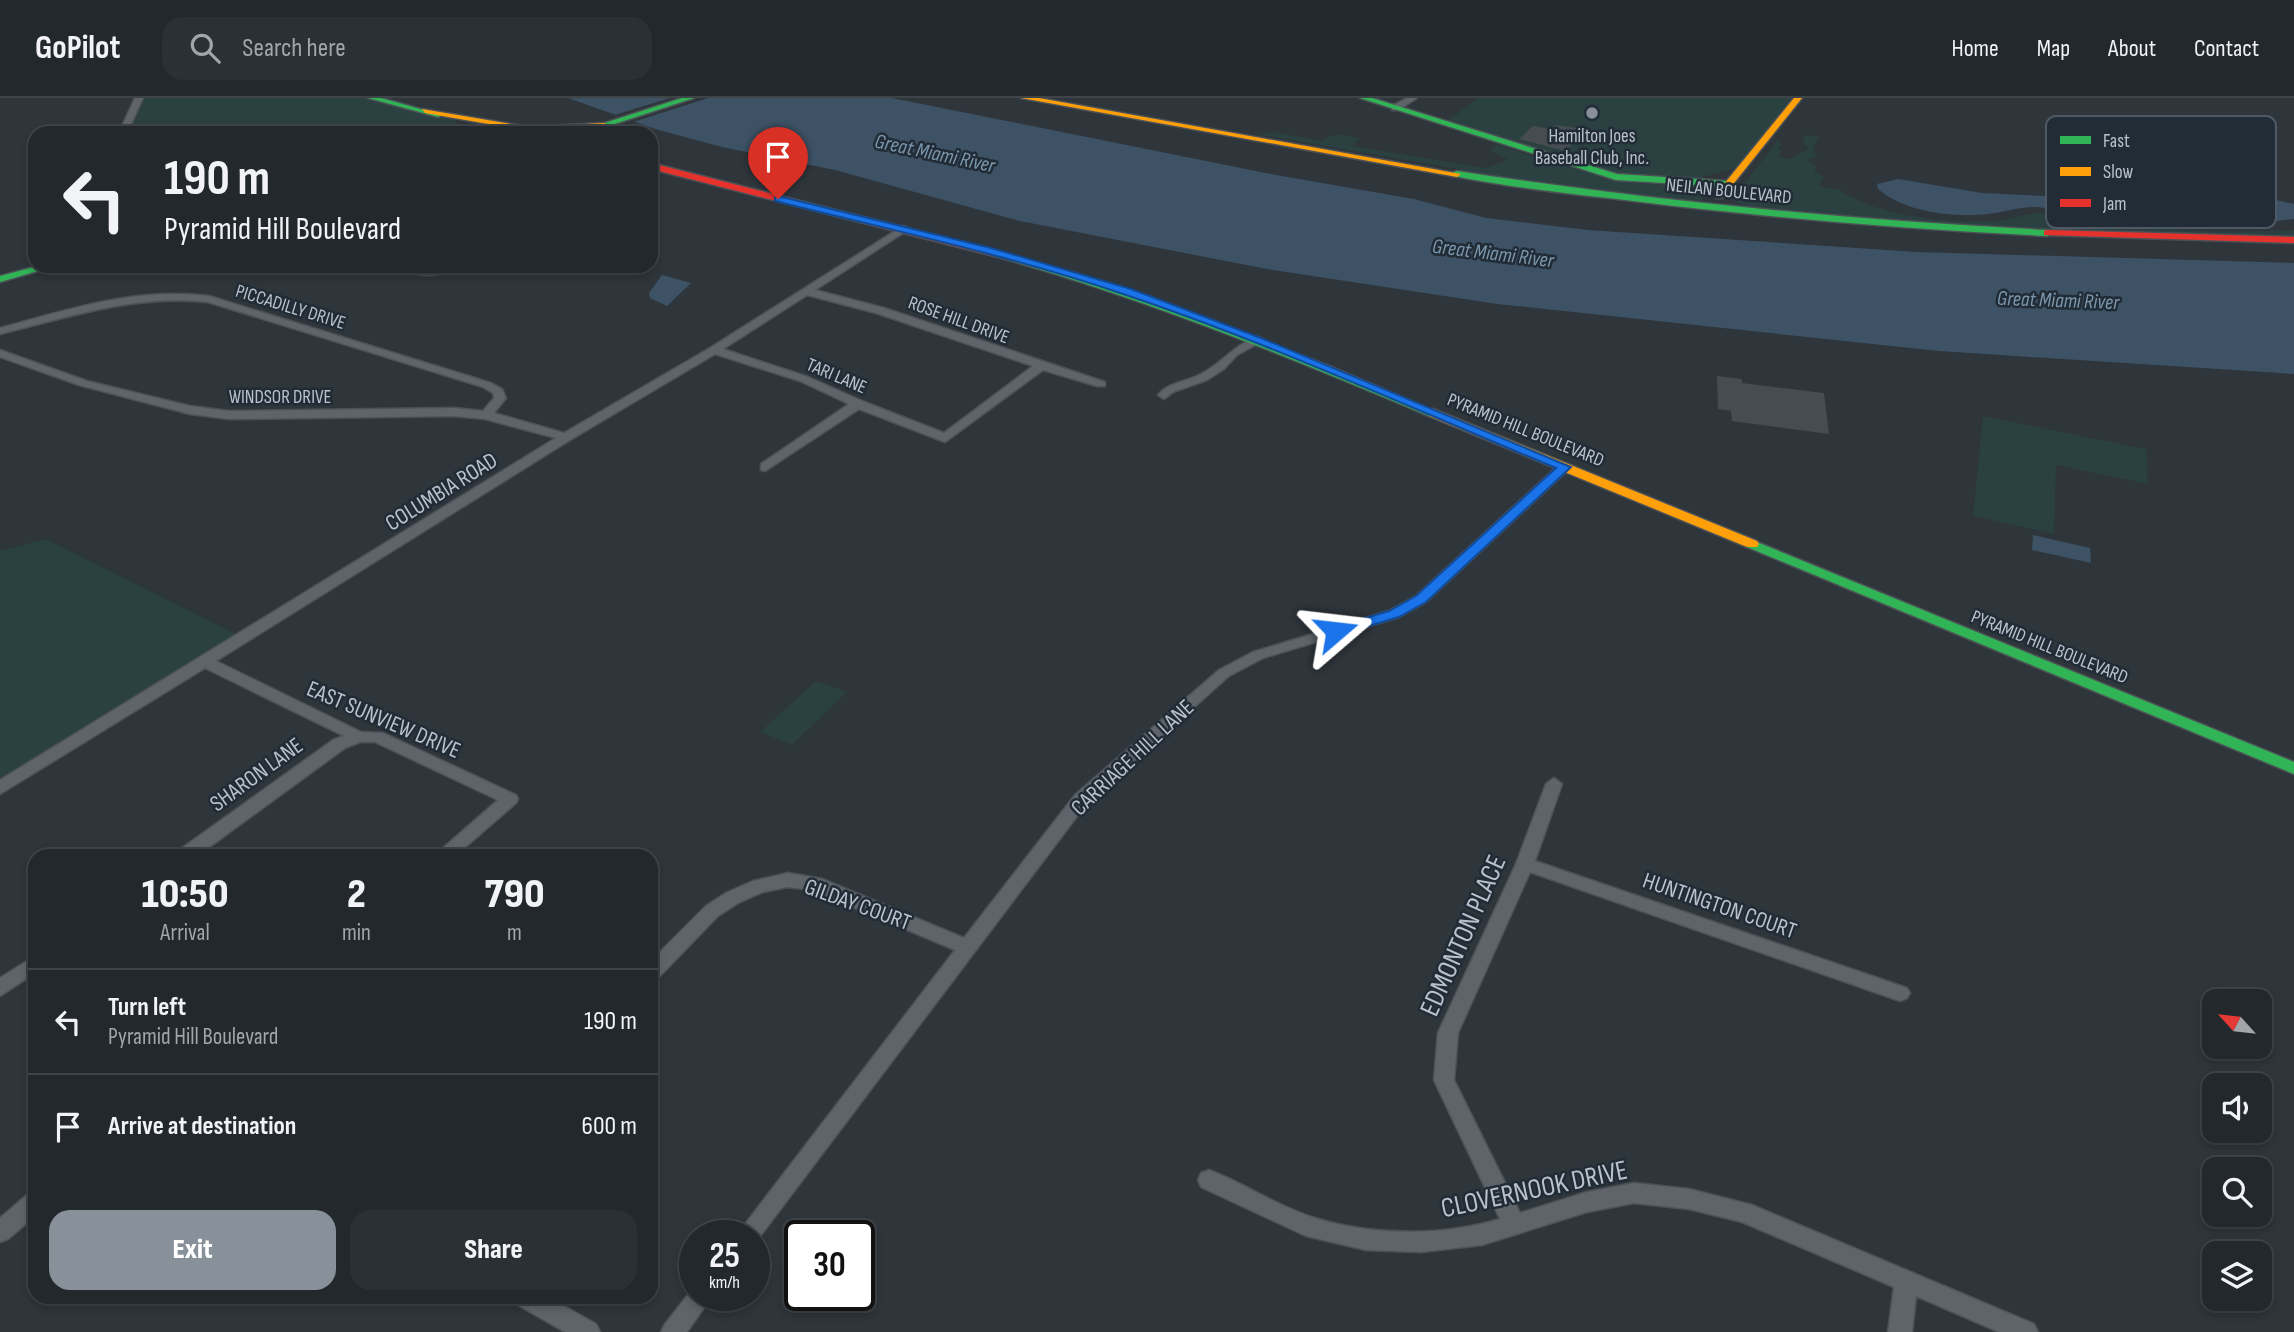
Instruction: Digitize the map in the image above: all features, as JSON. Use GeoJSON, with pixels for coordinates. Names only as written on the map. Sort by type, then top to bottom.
{"type":"FeatureCollection","features":[{"type":"Feature","properties":{"kind":"street"},"geometry":{"type":"LineString","coordinates":[[126,126],[139,98]]}},
{"type":"Feature","properties":{"kind":"street"},"geometry":{"type":"LineString","coordinates":[[372,98],[482,126]]}},
{"type":"Feature","properties":{"kind":"street"},"geometry":{"type":"LineString","coordinates":[[598,126],[690,98]]}},
{"type":"Feature","properties":{"kind":"street","name":"NEILAN BOULEVARD"},"geometry":{"type":"LineString","coordinates":[[1026,98],[1423,168],[1691,207],[1718,197],[1759,214],[1896,226],[2034,234],[2294,240]]}},
{"type":"Feature","properties":{"kind":"street","name":"NEILAN BOULEVARD"},"geometry":{"type":"LineString","coordinates":[[1057,98],[1166,121]]}},
{"type":"Feature","properties":{"kind":"street"},"geometry":{"type":"LineString","coordinates":[[1364,98],[1600,173],[1640,180],[1685,182],[1741,166]]}},
{"type":"Feature","properties":{"kind":"street"},"geometry":{"type":"LineString","coordinates":[[1395,108],[1413,98]]}},
{"type":"Feature","properties":{"kind":"street"},"geometry":{"type":"LineString","coordinates":[[1718,197],[1798,98]]}},
{"type":"Feature","properties":{"kind":"street"},"geometry":{"type":"LineString","coordinates":[[425,111],[507,126]]}},
{"type":"Feature","properties":{"kind":"street"},"geometry":{"type":"LineString","coordinates":[[455,120],[459,126]]}},
{"type":"Feature","properties":{"kind":"street","name":"PYRAMID HILL BOULEVARD"},"geometry":{"type":"LineString","coordinates":[[658,168],[1081,277],[1257,340],[2294,768]]}},
{"type":"Feature","properties":{"kind":"street","name":"PYRAMID HILL BOULEVARD"},"geometry":{"type":"LineString","coordinates":[[658,176],[723,186]]}},
{"type":"Feature","properties":{"kind":"street"},"geometry":{"type":"LineString","coordinates":[[1685,182],[1718,197],[1731,192],[1730,200],[1733,203],[1759,214]]}},
{"type":"Feature","properties":{"kind":"street","name":"COLUMBIA ROAD"},"geometry":{"type":"LineString","coordinates":[[0,788],[566,437],[713,350],[903,229]]}},
{"type":"Feature","properties":{"kind":"street"},"geometry":{"type":"LineString","coordinates":[[0,279],[28,272]]}},
{"type":"Feature","properties":{"kind":"street","name":"ROSE HILL DRIVE"},"geometry":{"type":"LineString","coordinates":[[805,291],[859,302],[1040,366],[1101,384]]}},
{"type":"Feature","properties":{"kind":"street","name":"PICCADILLY DRIVE"},"geometry":{"type":"LineString","coordinates":[[0,331],[127,299],[165,294],[188,295],[209,299],[487,385],[498,391],[500,398],[486,415]]}},
{"type":"Feature","properties":{"kind":"street"},"geometry":{"type":"LineString","coordinates":[[1164,395],[1169,390],[1203,378],[1220,367],[1233,353],[1257,340]]}},
{"type":"Feature","properties":{"kind":"street","name":"TARI LANE"},"geometry":{"type":"LineString","coordinates":[[713,350],[804,379],[858,404],[945,438],[1040,366]]}},
{"type":"Feature","properties":{"kind":"street","name":"WINDSOR DRIVE"},"geometry":{"type":"LineString","coordinates":[[0,353],[83,383],[190,410],[229,415],[454,412],[486,415],[566,437]]}},
{"type":"Feature","properties":{"kind":"street"},"geometry":{"type":"LineString","coordinates":[[765,467],[858,404]]}},
{"type":"Feature","properties":{"kind":"street","name":"CARRIAGE HILL LANE"},"geometry":{"type":"LineString","coordinates":[[759,1220],[1081,799],[1224,673],[1258,655],[1394,614],[1421,599],[1564,467]]}},
{"type":"Feature","properties":{"kind":"street","name":"EAST SUNVIEW DRIVE"},"geometry":{"type":"LineString","coordinates":[[203,661],[359,737],[377,737],[510,799],[451,849]]}},
{"type":"Feature","properties":{"kind":"street","name":"SHARON LANE"},"geometry":{"type":"LineString","coordinates":[[194,849],[340,744],[359,737]]}},
{"type":"Feature","properties":{"kind":"street","name":"EDMONTON PLACE"},"geometry":{"type":"LineString","coordinates":[[1514,1224],[1444,1080],[1448,1032],[1525,864],[1554,784]]}},
{"type":"Feature","properties":{"kind":"street","name":"HUNTINGTON COURT"},"geometry":{"type":"LineString","coordinates":[[1525,864],[1900,993]]}},
{"type":"Feature","properties":{"kind":"street","name":"GILDAY COURT"},"geometry":{"type":"LineString","coordinates":[[658,965],[722,904],[759,886],[788,880],[816,884],[968,947]]}},
{"type":"Feature","properties":{"kind":"street"},"geometry":{"type":"LineString","coordinates":[[0,989],[28,968]]}},
{"type":"Feature","properties":{"kind":"street","name":"CLOVERNOOK DRIVE"},"geometry":{"type":"LineString","coordinates":[[1209,1180],[1314,1229],[1366,1240],[1421,1242],[1482,1236],[1587,1202],[1634,1193],[1689,1199],[1744,1212],[2026,1332]]}},
{"type":"Feature","properties":{"kind":"street"},"geometry":{"type":"LineString","coordinates":[[0,1232],[28,1208]]}},
{"type":"Feature","properties":{"kind":"street"},"geometry":{"type":"LineString","coordinates":[[1900,1332],[1906,1282]]}},
{"type":"Feature","properties":{"kind":"street"},"geometry":{"type":"LineString","coordinates":[[538,1304],[588,1332]]}},
{"type":"Feature","properties":{"kind":"street"},"geometry":{"type":"LineString","coordinates":[[673,1332],[689,1311]]}},
{"type":"Feature","properties":{"kind":"green space"},"geometry":{"type":"Polygon","coordinates":[[[139,98],[372,98],[455,120],[459,126],[126,126],[139,98]]]}},
{"type":"Feature","properties":{"kind":"green space"},"geometry":{"type":"Polygon","coordinates":[[[1478,98],[1798,98],[1742,166],[1692,180],[1633,180],[1443,124],[1478,98]]]}},
{"type":"Feature","properties":{"kind":"green space"},"geometry":{"type":"Polygon","coordinates":[[[1274,132],[1322,141],[1336,135],[1350,136],[1360,138],[1352,146],[1486,168],[1508,160],[1490,150],[1496,145],[1611,179],[1645,184],[1704,186],[1709,190],[1700,201],[1687,202],[1493,175],[1255,134],[1274,132]]]}},
{"type":"Feature","properties":{"kind":"green space"},"geometry":{"type":"Polygon","coordinates":[[[1806,135],[1820,137],[1813,147],[1817,156],[1808,160],[1816,166],[1815,172],[1824,177],[1819,185],[1841,190],[1859,201],[1895,213],[1915,217],[1974,221],[2045,213],[2046,228],[2294,230],[2294,237],[1925,225],[1759,210],[1735,202],[1733,198],[1778,140],[1782,145],[1778,148],[1781,152],[1778,156],[1788,159],[1808,149],[1802,139],[1806,135]]]}},
{"type":"Feature","properties":{"kind":"green space"},"geometry":{"type":"Polygon","coordinates":[[[1983,416],[2146,449],[2148,484],[2056,465],[2054,534],[1973,516],[1983,416]]]}},
{"type":"Feature","properties":{"kind":"green space"},"geometry":{"type":"Polygon","coordinates":[[[46,539],[242,637],[0,788],[0,551],[46,539]]]}},
{"type":"Feature","properties":{"kind":"green space"},"geometry":{"type":"Polygon","coordinates":[[[816,681],[847,692],[792,745],[760,732],[816,681]]]}},
{"type":"Feature","properties":{"kind":"water","name":"Great Miami River"},"geometry":{"type":"Polygon","coordinates":[[[568,98],[892,98],[1276,175],[1414,199],[1486,218],[1588,230],[1917,252],[2294,263],[2294,374],[1939,351],[1497,304],[1267,269],[1020,221],[835,170],[722,147],[658,130],[658,126],[647,126],[568,98]]]}},
{"type":"Feature","properties":{"kind":"water"},"geometry":{"type":"Polygon","coordinates":[[[1898,179],[1982,193],[2046,196],[2046,208],[2036,207],[1975,215],[1930,212],[1889,197],[1878,189],[1877,184],[1898,179]]]}},
{"type":"Feature","properties":{"kind":"water"},"geometry":{"type":"Polygon","coordinates":[[[2276,200],[2294,204],[2294,219],[2276,221],[2276,200]]]}},
{"type":"Feature","properties":{"kind":"water"},"geometry":{"type":"Polygon","coordinates":[[[662,275],[691,283],[667,306],[650,298],[649,293],[662,275]]]}},
{"type":"Feature","properties":{"kind":"water"},"geometry":{"type":"Polygon","coordinates":[[[2033,535],[2090,548],[2091,563],[2032,550],[2033,535]]]}},
{"type":"Feature","properties":{"kind":"pier"},"geometry":{"type":"Polygon","coordinates":[[[670,98],[708,98],[627,124],[608,117],[670,98]]]}},
{"type":"Feature","properties":{"kind":"building"},"geometry":{"type":"Polygon","coordinates":[[[1556,125],[1577,128],[1572,133],[1581,135],[1565,151],[1519,139],[1533,126],[1551,129],[1556,125]]]}},
{"type":"Feature","properties":{"kind":"building"},"geometry":{"type":"Polygon","coordinates":[[[1717,376],[1742,379],[1742,383],[1824,393],[1829,434],[1732,421],[1731,411],[1718,409],[1717,376]]]}},
{"type":"Feature","properties":{"kind":"traffic: fast"},"geometry":{"type":"LineString","coordinates":[[372,98],[438,115]]}},
{"type":"Feature","properties":{"kind":"traffic: fast"},"geometry":{"type":"LineString","coordinates":[[600,126],[690,98]]}},
{"type":"Feature","properties":{"kind":"traffic: fast"},"geometry":{"type":"LineString","coordinates":[[1364,98],[1616,177],[1727,184]]}},
{"type":"Feature","properties":{"kind":"traffic: fast"},"geometry":{"type":"LineString","coordinates":[[1457,174],[1751,212],[2047,233]]}},
{"type":"Feature","properties":{"kind":"traffic: fast"},"geometry":{"type":"LineString","coordinates":[[994,253],[1162,305],[1271,346],[1433,413]]}},
{"type":"Feature","properties":{"kind":"traffic: fast"},"geometry":{"type":"LineString","coordinates":[[0,279],[28,272]]}},
{"type":"Feature","properties":{"kind":"traffic: fast"},"geometry":{"type":"LineString","coordinates":[[1752,544],[2294,768]]}},
{"type":"Feature","properties":{"kind":"traffic: slow"},"geometry":{"type":"LineString","coordinates":[[1025,98],[1457,174]]}},
{"type":"Feature","properties":{"kind":"traffic: slow"},"geometry":{"type":"LineString","coordinates":[[1719,196],[1798,98]]}},
{"type":"Feature","properties":{"kind":"traffic: slow"},"geometry":{"type":"LineString","coordinates":[[425,111],[512,126]]}},
{"type":"Feature","properties":{"kind":"traffic: slow"},"geometry":{"type":"LineString","coordinates":[[585,126],[604,125]]}},
{"type":"Feature","properties":{"kind":"traffic: slow"},"geometry":{"type":"LineString","coordinates":[[1433,413],[1752,544]]}},
{"type":"Feature","properties":{"kind":"traffic: jam"},"geometry":{"type":"LineString","coordinates":[[658,168],[994,253]]}},
{"type":"Feature","properties":{"kind":"traffic: jam"},"geometry":{"type":"LineString","coordinates":[[2047,233],[2294,240]]}},
{"type":"Feature","properties":{"kind":"place","name":"Hamilton Joes Baseball Club, Inc."},"geometry":{"type":"Point","coordinates":[1592,113]}},
{"type":"Feature","properties":{"kind":"route"},"geometry":{"type":"LineString","coordinates":[[778,199],[988,250],[1127,291],[1257,340],[1564,467],[1421,599],[1394,614],[1336,631]]}}]}
